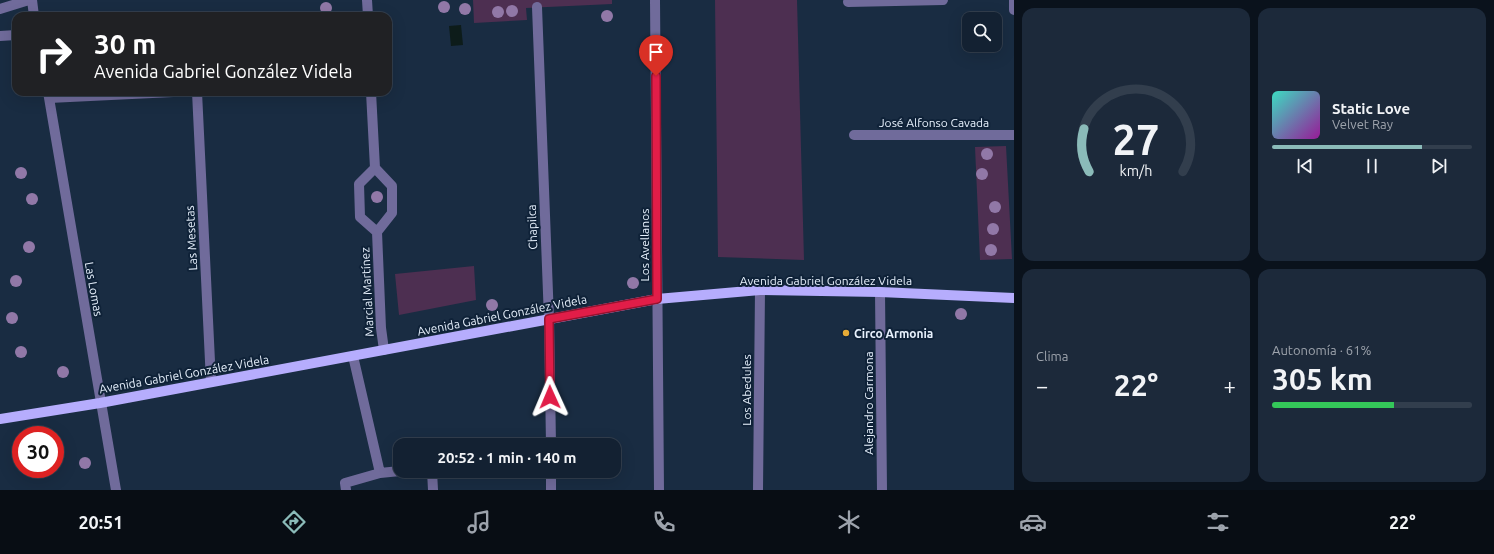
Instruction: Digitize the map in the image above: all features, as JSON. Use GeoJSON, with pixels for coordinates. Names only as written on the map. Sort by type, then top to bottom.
{"type":"FeatureCollection","features":[{"type":"Feature","properties":{"kind":"main road","name":"Avenida Gabriel González Videla"},"geometry":{"type":"LineString","coordinates":[[0,419],[212,382],[657,299],[760,290],[880,292],[1014,298]]}},
{"type":"Feature","properties":{"kind":"street"},"geometry":{"type":"LineString","coordinates":[[0,10],[30,0],[33,12]]}},
{"type":"Feature","properties":{"kind":"street"},"geometry":{"type":"LineString","coordinates":[[367,0],[368,12]]}},
{"type":"Feature","properties":{"kind":"street","name":"Los Avellanos"},"geometry":{"type":"LineString","coordinates":[[655,0],[659,490]]}},
{"type":"Feature","properties":{"kind":"street"},"geometry":{"type":"LineString","coordinates":[[848,2],[943,0]]}},
{"type":"Feature","properties":{"kind":"street"},"geometry":{"type":"LineString","coordinates":[[1014,0],[1014,10]]}},
{"type":"Feature","properties":{"kind":"street","name":"Chapilca"},"geometry":{"type":"LineString","coordinates":[[537,7],[549,319],[551,438]]}},
{"type":"Feature","properties":{"kind":"street"},"geometry":{"type":"LineString","coordinates":[[0,36],[12,35]]}},
{"type":"Feature","properties":{"kind":"street","name":"Las Lomas"},"geometry":{"type":"LineString","coordinates":[[48,96],[116,490]]}},
{"type":"Feature","properties":{"kind":"street","name":"Las Mesetas"},"geometry":{"type":"LineString","coordinates":[[198,96],[212,382]]}},
{"type":"Feature","properties":{"kind":"street"},"geometry":{"type":"LineString","coordinates":[[371,96],[375,168]]}},
{"type":"Feature","properties":{"kind":"street","name":"José Alfonso Cavada"},"geometry":{"type":"LineString","coordinates":[[854,135],[1014,135]]}},
{"type":"Feature","properties":{"kind":"street","name":"Marcial Martínez"},"geometry":{"type":"LineString","coordinates":[[377,232],[360,217],[359,184],[375,168],[392,186],[392,213],[377,232],[381,328],[384,350]]}},
{"type":"Feature","properties":{"kind":"street","name":"Los Abedules"},"geometry":{"type":"LineString","coordinates":[[758,490],[760,290]]}},
{"type":"Feature","properties":{"kind":"street","name":"Alejandro Carmona"},"geometry":{"type":"LineString","coordinates":[[880,292],[882,490]]}},
{"type":"Feature","properties":{"kind":"street"},"geometry":{"type":"LineString","coordinates":[[353,356],[380,473]]}},
{"type":"Feature","properties":{"kind":"street"},"geometry":{"type":"LineString","coordinates":[[346,490],[345,483],[380,473],[393,472]]}},
{"type":"Feature","properties":{"kind":"street"},"geometry":{"type":"LineString","coordinates":[[432,478],[433,490]]}},
{"type":"Feature","properties":{"kind":"street"},"geometry":{"type":"LineString","coordinates":[[551,478],[551,490]]}},
{"type":"Feature","properties":{"kind":"shaded area"},"geometry":{"type":"Polygon","coordinates":[[[473,0],[612,0],[612,4],[526,8],[527,20],[474,23],[473,0]]]}},
{"type":"Feature","properties":{"kind":"shaded area"},"geometry":{"type":"Polygon","coordinates":[[[715,0],[797,0],[804,260],[718,257],[715,0]]]}},
{"type":"Feature","properties":{"kind":"shaded area"},"geometry":{"type":"Polygon","coordinates":[[[461,25],[463,45],[451,46],[449,26],[461,25]]]}},
{"type":"Feature","properties":{"kind":"shaded area"},"geometry":{"type":"Polygon","coordinates":[[[1006,146],[1012,259],[980,260],[975,147],[1006,146]]]}},
{"type":"Feature","properties":{"kind":"shaded area"},"geometry":{"type":"Polygon","coordinates":[[[474,266],[476,300],[399,315],[395,274],[474,266]]]}},
{"type":"Feature","properties":{"kind":"place","name":"Circo Armonia"},"geometry":{"type":"Point","coordinates":[846,333]}},
{"type":"Feature","properties":{"kind":"route"},"geometry":{"type":"LineString","coordinates":[[550,397],[549,319],[657,299],[656,76]]}}]}
